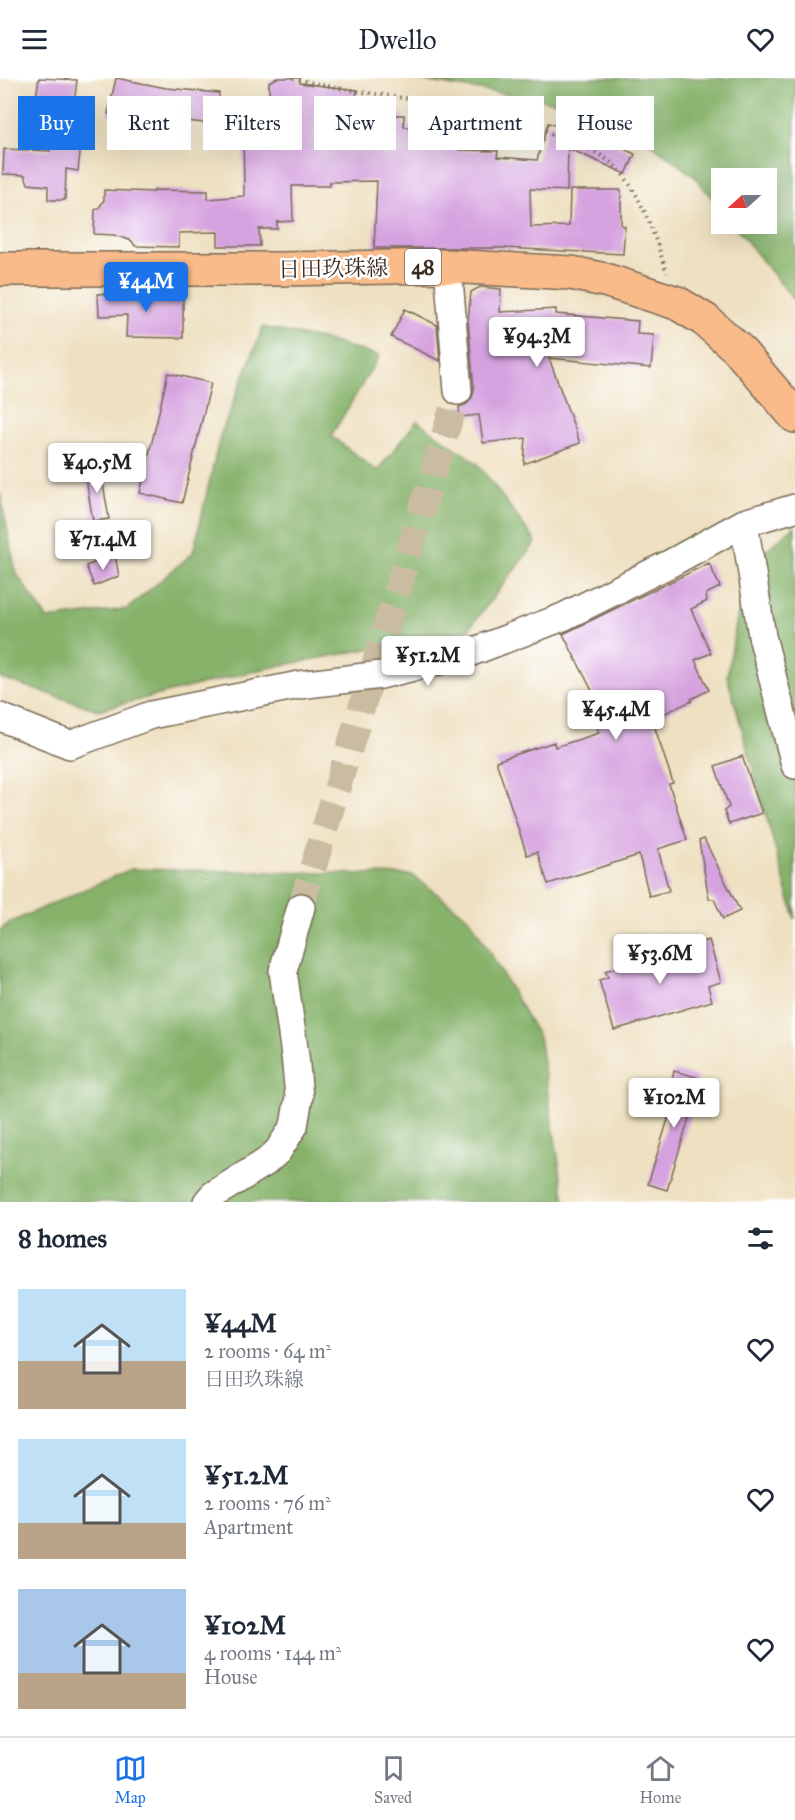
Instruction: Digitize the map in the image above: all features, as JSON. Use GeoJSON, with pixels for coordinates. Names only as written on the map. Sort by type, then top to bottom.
{"type":"FeatureCollection","features":[{"type":"Feature","properties":{"kind":"main road","name":"日田玖珠線"},"geometry":{"type":"LineString","coordinates":[[0,268],[279,269],[448,266],[571,273],[605,280],[677,303],[705,320],[737,348],[795,416]]}},
{"type":"Feature","properties":{"kind":"street"},"geometry":{"type":"LineString","coordinates":[[448,266],[458,391]]}},
{"type":"Feature","properties":{"kind":"street"},"geometry":{"type":"LineString","coordinates":[[0,717],[70,745],[151,715],[299,685],[381,675],[464,655],[563,617],[671,563],[744,523],[785,511]]}},
{"type":"Feature","properties":{"kind":"street"},"geometry":{"type":"LineString","coordinates":[[744,523],[762,636],[795,765]]}},
{"type":"Feature","properties":{"kind":"street"},"geometry":{"type":"LineString","coordinates":[[207,1202],[213,1195],[266,1162],[278,1151],[294,1126],[299,1097],[296,1055],[283,971],[301,907]]}},
{"type":"Feature","properties":{"kind":"path"},"geometry":{"type":"LineString","coordinates":[[293,78],[324,87],[438,104],[526,125],[595,151],[616,168],[633,190],[659,249],[677,303]]}},
{"type":"Feature","properties":{"kind":"green space"},"geometry":{"type":"Polygon","coordinates":[[[404,78],[795,78],[795,301],[741,234],[777,234],[777,168],[711,168],[711,197],[696,178],[654,146],[654,96],[556,96],[556,102],[544,100],[544,96],[518,96],[404,78]]]}},
{"type":"Feature","properties":{"kind":"green space"},"geometry":{"type":"Polygon","coordinates":[[[263,327],[325,340],[379,356],[331,436],[377,471],[417,421],[477,463],[536,542],[468,630],[263,669],[98,710],[0,678],[0,493],[16,573],[47,619],[127,609],[193,553],[220,436],[263,327]]]}},
{"type":"Feature","properties":{"kind":"green space"},"geometry":{"type":"Polygon","coordinates":[[[795,526],[795,919],[727,676],[746,567],[795,526]]]}},
{"type":"Feature","properties":{"kind":"green space"},"geometry":{"type":"Polygon","coordinates":[[[131,869],[412,875],[470,919],[539,1037],[565,1202],[0,1202],[0,930],[11,922],[131,869]]]}},
{"type":"Feature","properties":{"kind":"building"},"geometry":{"type":"Polygon","coordinates":[[[39,78],[77,80],[75,96],[36,96],[39,78]]]}},
{"type":"Feature","properties":{"kind":"building"},"geometry":{"type":"Polygon","coordinates":[[[116,78],[166,88],[219,93],[219,96],[203,96],[203,123],[191,122],[191,96],[112,96],[116,78]]]}},
{"type":"Feature","properties":{"kind":"building"},"geometry":{"type":"Polygon","coordinates":[[[277,78],[300,78],[300,83],[357,90],[356,96],[314,96],[314,150],[396,150],[396,115],[404,115],[404,127],[408,127],[408,150],[498,151],[497,157],[537,160],[540,150],[544,150],[544,136],[548,123],[556,125],[556,150],[568,150],[567,191],[530,189],[531,227],[569,226],[570,190],[621,190],[621,225],[625,226],[623,254],[503,248],[374,248],[377,181],[330,182],[330,186],[292,186],[293,221],[277,222],[277,229],[259,229],[260,246],[218,246],[218,232],[179,233],[179,247],[135,246],[132,241],[114,235],[94,234],[95,210],[104,200],[104,190],[208,191],[208,199],[244,196],[243,150],[302,150],[302,96],[269,96],[269,82],[277,78]]]}},
{"type":"Feature","properties":{"kind":"building"},"geometry":{"type":"Polygon","coordinates":[[[4,149],[80,150],[78,171],[66,169],[65,200],[48,200],[48,186],[28,184],[25,175],[3,174],[4,149]]]}},
{"type":"Feature","properties":{"kind":"building"},"geometry":{"type":"Polygon","coordinates":[[[572,150],[626,150],[635,154],[626,174],[572,150]]]}},
{"type":"Feature","properties":{"kind":"building"},"geometry":{"type":"Polygon","coordinates":[[[480,287],[501,289],[500,312],[556,309],[556,314],[638,321],[637,334],[654,335],[651,368],[549,358],[580,443],[524,464],[526,438],[483,443],[479,415],[460,417],[459,407],[467,404],[474,390],[468,320],[471,292],[480,287]]]}},
{"type":"Feature","properties":{"kind":"building"},"geometry":{"type":"Polygon","coordinates":[[[183,293],[183,338],[126,337],[127,315],[99,316],[98,294],[183,293]]]}},
{"type":"Feature","properties":{"kind":"building"},"geometry":{"type":"Polygon","coordinates":[[[405,309],[437,325],[440,361],[391,337],[405,309]]]}},
{"type":"Feature","properties":{"kind":"building"},"geometry":{"type":"Polygon","coordinates":[[[168,373],[211,383],[182,503],[140,493],[168,373]]]}},
{"type":"Feature","properties":{"kind":"building"},"geometry":{"type":"Polygon","coordinates":[[[100,466],[109,519],[93,521],[84,468],[100,466]]]}},
{"type":"Feature","properties":{"kind":"building"},"geometry":{"type":"Polygon","coordinates":[[[115,555],[119,576],[94,586],[86,566],[115,555]]]}},
{"type":"Feature","properties":{"kind":"building"},"geometry":{"type":"Polygon","coordinates":[[[709,563],[720,587],[706,594],[707,601],[691,609],[711,653],[695,660],[709,690],[691,699],[692,701],[652,719],[673,783],[669,784],[687,840],[658,849],[669,891],[649,896],[639,855],[548,884],[537,852],[527,855],[496,761],[554,742],[555,747],[599,733],[594,719],[605,716],[563,634],[709,563]]]}},
{"type":"Feature","properties":{"kind":"building"},"geometry":{"type":"Polygon","coordinates":[[[742,756],[762,813],[729,824],[724,811],[729,807],[715,766],[742,756]]]}},
{"type":"Feature","properties":{"kind":"building"},"geometry":{"type":"Polygon","coordinates":[[[704,839],[740,911],[723,919],[714,899],[709,899],[699,841],[704,839]]]}},
{"type":"Feature","properties":{"kind":"building"},"geometry":{"type":"Polygon","coordinates":[[[709,940],[721,982],[708,986],[712,1001],[614,1030],[599,980],[608,977],[605,971],[709,940]]]}},
{"type":"Feature","properties":{"kind":"building"},"geometry":{"type":"Polygon","coordinates":[[[674,1071],[697,1077],[690,1115],[667,1190],[648,1184],[673,1103],[667,1102],[674,1071]]]}},
{"type":"Feature","properties":{"kind":"tunnel"},"geometry":{"type":"LineString","coordinates":[[301,907],[458,391]]}}]}
